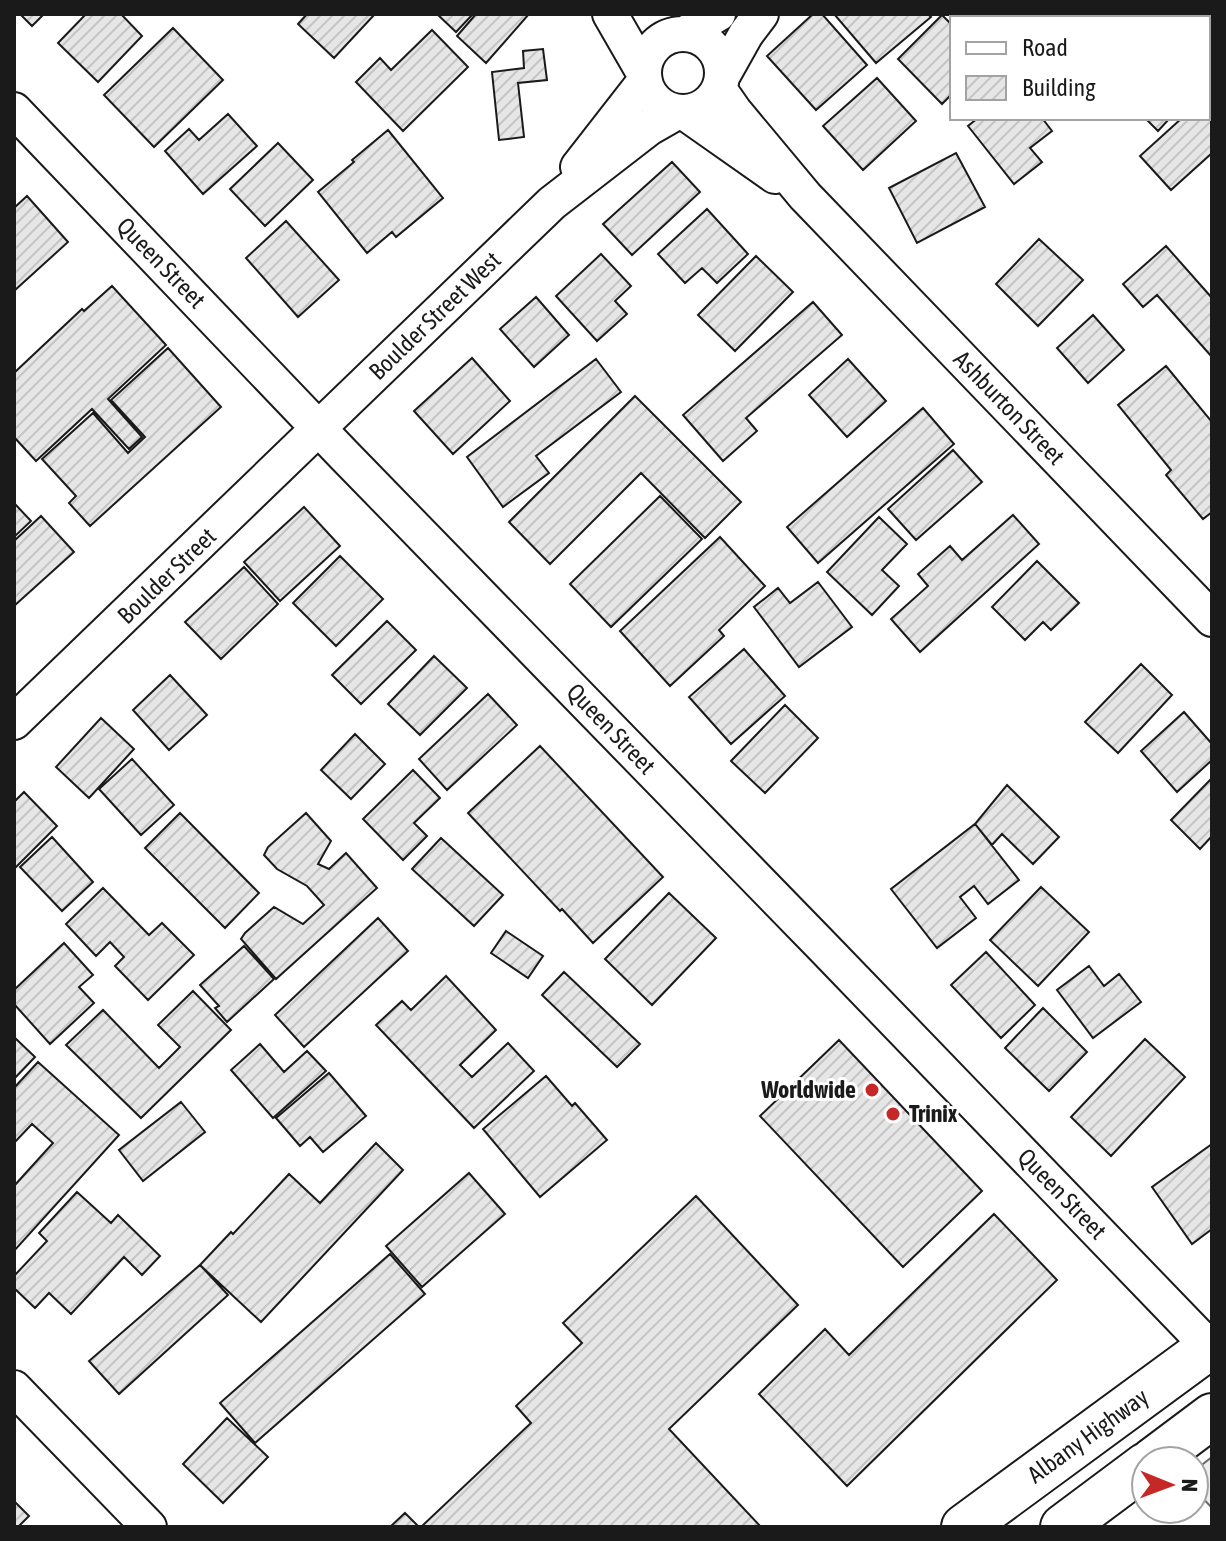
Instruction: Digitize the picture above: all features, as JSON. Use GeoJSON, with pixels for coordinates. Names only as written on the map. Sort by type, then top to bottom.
{"type":"FeatureCollection","features":[{"type":"Feature","properties":{"kind":"highway","name":"Albany Highway"},"geometry":{"type":"LineString","coordinates":[[964,1527],[1210,1346]]}},
{"type":"Feature","properties":{"kind":"highway"},"geometry":{"type":"LineString","coordinates":[[1173,1445],[1212,1416]]}},
{"type":"Feature","properties":{"kind":"highway"},"geometry":{"type":"LineString","coordinates":[[1063,1527],[1130,1477]]}},
{"type":"Feature","properties":{"kind":"street"},"geometry":{"type":"LineString","coordinates":[[610,14],[653,98],[668,109],[681,112],[705,106],[713,98],[746,34],[761,14]]}},
{"type":"Feature","properties":{"kind":"street"},"geometry":{"type":"LineString","coordinates":[[644,77],[650,51],[667,37],[672,27],[718,14]]}},
{"type":"Feature","properties":{"kind":"street"},"geometry":{"type":"LineString","coordinates":[[672,27],[705,39],[713,46],[722,65],[721,82]]}},
{"type":"Feature","properties":{"kind":"street","name":"Boulder Street West"},"geometry":{"type":"LineString","coordinates":[[552,203],[644,77]]}},
{"type":"Feature","properties":{"kind":"street","name":"Ashburton Street"},"geometry":{"type":"LineString","coordinates":[[721,82],[735,112],[805,196],[1212,619]]}},
{"type":"Feature","properties":{"kind":"street","name":"Queen Street"},"geometry":{"type":"LineString","coordinates":[[14,110],[319,429],[1210,1346]]}},
{"type":"Feature","properties":{"kind":"street","name":"Boulder Street West"},"geometry":{"type":"LineString","coordinates":[[319,429],[552,203],[649,128],[681,112]]}},
{"type":"Feature","properties":{"kind":"street","name":"Ashburton Street"},"geometry":{"type":"LineString","coordinates":[[681,112],[805,196]]}},
{"type":"Feature","properties":{"kind":"street","name":"Boulder Street"},"geometry":{"type":"LineString","coordinates":[[14,722],[319,429]]}},
{"type":"Feature","properties":{"kind":"street"},"geometry":{"type":"LineString","coordinates":[[14,1388],[149,1527]]}},
{"type":"Feature","properties":{"kind":"shaded area"},"geometry":{"type":"Polygon","coordinates":[[[1212,1457],[1212,1508],[1210,1506],[1212,1457]]]}},
{"type":"Feature","properties":{"kind":"building"},"geometry":{"type":"Polygon","coordinates":[[[20,14],[44,14],[32,26],[20,14]]]}},
{"type":"Feature","properties":{"kind":"building"},"geometry":{"type":"Polygon","coordinates":[[[86,14],[121,14],[142,36],[98,82],[58,43],[86,14]]]}},
{"type":"Feature","properties":{"kind":"building"},"geometry":{"type":"Polygon","coordinates":[[[307,14],[375,14],[334,58],[298,24],[307,14]]]}},
{"type":"Feature","properties":{"kind":"building"},"geometry":{"type":"Polygon","coordinates":[[[437,14],[473,14],[456,32],[437,14]]]}},
{"type":"Feature","properties":{"kind":"building"},"geometry":{"type":"Polygon","coordinates":[[[476,14],[529,14],[486,63],[457,36],[476,14]]]}},
{"type":"Feature","properties":{"kind":"building"},"geometry":{"type":"Polygon","coordinates":[[[813,14],[822,14],[867,65],[816,110],[767,56],[813,14]]]}},
{"type":"Feature","properties":{"kind":"building"},"geometry":{"type":"Polygon","coordinates":[[[834,14],[928,14],[931,17],[876,63],[834,14]]]}},
{"type":"Feature","properties":{"kind":"building"},"geometry":{"type":"Polygon","coordinates":[[[961,14],[1039,14],[1037,16],[961,14]]]}},
{"type":"Feature","properties":{"kind":"building"},"geometry":{"type":"Polygon","coordinates":[[[1073,14],[1112,14],[1110,16],[1073,14]]]}},
{"type":"Feature","properties":{"kind":"building"},"geometry":{"type":"Polygon","coordinates":[[[1164,14],[1166,16],[1132,16],[1164,14]]]}},
{"type":"Feature","properties":{"kind":"building"},"geometry":{"type":"Polygon","coordinates":[[[942,15],[950,23],[950,96],[942,104],[898,59],[942,15]]]}},
{"type":"Feature","properties":{"kind":"building"},"geometry":{"type":"Polygon","coordinates":[[[173,28],[223,80],[154,147],[104,95],[173,28]]]}},
{"type":"Feature","properties":{"kind":"building"},"geometry":{"type":"Polygon","coordinates":[[[432,30],[468,67],[403,131],[356,82],[380,58],[391,70],[432,30]]]}},
{"type":"Feature","properties":{"kind":"building"},"geometry":{"type":"Polygon","coordinates":[[[543,49],[547,80],[518,83],[524,137],[499,140],[492,72],[524,68],[523,51],[543,49]]]}},
{"type":"Feature","properties":{"kind":"building"},"geometry":{"type":"Polygon","coordinates":[[[877,78],[916,121],[863,170],[823,126],[877,78]]]}},
{"type":"Feature","properties":{"kind":"building"},"geometry":{"type":"Polygon","coordinates":[[[1212,90],[1212,153],[1171,190],[1140,156],[1180,120],[1210,120],[1212,90]]]}},
{"type":"Feature","properties":{"kind":"building"},"geometry":{"type":"Polygon","coordinates":[[[228,114],[257,146],[203,194],[165,151],[189,129],[199,140],[228,114]]]}},
{"type":"Feature","properties":{"kind":"building"},"geometry":{"type":"Polygon","coordinates":[[[976,120],[1044,120],[1052,131],[1030,148],[1042,162],[1014,184],[968,126],[976,120]]]}},
{"type":"Feature","properties":{"kind":"building"},"geometry":{"type":"Polygon","coordinates":[[[1147,120],[1168,120],[1158,131],[1147,120]]]}},
{"type":"Feature","properties":{"kind":"building"},"geometry":{"type":"Polygon","coordinates":[[[388,130],[443,198],[396,237],[392,232],[367,253],[318,192],[388,130]]]}},
{"type":"Feature","properties":{"kind":"building"},"geometry":{"type":"Polygon","coordinates":[[[278,143],[313,180],[265,226],[230,189],[278,143]]]}},
{"type":"Feature","properties":{"kind":"building"},"geometry":{"type":"Polygon","coordinates":[[[956,153],[985,207],[917,243],[889,188],[956,153]]]}},
{"type":"Feature","properties":{"kind":"building"},"geometry":{"type":"Polygon","coordinates":[[[672,162],[700,192],[632,255],[603,224],[672,162]]]}},
{"type":"Feature","properties":{"kind":"building"},"geometry":{"type":"Polygon","coordinates":[[[27,196],[68,242],[14,291],[14,208],[27,196]]]}},
{"type":"Feature","properties":{"kind":"building"},"geometry":{"type":"Polygon","coordinates":[[[707,209],[748,254],[717,283],[702,268],[685,283],[658,254],[707,209]]]}},
{"type":"Feature","properties":{"kind":"building"},"geometry":{"type":"Polygon","coordinates":[[[286,221],[339,280],[298,317],[246,258],[286,221]]]}},
{"type":"Feature","properties":{"kind":"building"},"geometry":{"type":"Polygon","coordinates":[[[1039,239],[1083,280],[1038,326],[996,284],[1039,239]]]}},
{"type":"Feature","properties":{"kind":"building"},"geometry":{"type":"Polygon","coordinates":[[[1166,246],[1212,298],[1212,357],[1157,295],[1143,307],[1123,284],[1166,246]]]}},
{"type":"Feature","properties":{"kind":"building"},"geometry":{"type":"Polygon","coordinates":[[[601,254],[631,286],[615,301],[627,314],[597,341],[556,296],[601,254]]]}},
{"type":"Feature","properties":{"kind":"building"},"geometry":{"type":"Polygon","coordinates":[[[756,256],[793,292],[735,351],[698,315],[756,256]]]}},
{"type":"Feature","properties":{"kind":"building"},"geometry":{"type":"Polygon","coordinates":[[[112,286],[166,345],[108,399],[142,437],[129,449],[92,409],[36,461],[14,437],[14,373],[82,309],[84,311],[112,286]]]}},
{"type":"Feature","properties":{"kind":"building"},"geometry":{"type":"Polygon","coordinates":[[[536,297],[569,335],[534,367],[500,329],[536,297]]]}},
{"type":"Feature","properties":{"kind":"building"},"geometry":{"type":"Polygon","coordinates":[[[813,302],[842,335],[746,418],[757,431],[723,461],[683,415],[813,302]]]}},
{"type":"Feature","properties":{"kind":"building"},"geometry":{"type":"Polygon","coordinates":[[[1093,315],[1124,350],[1088,383],[1057,348],[1093,315]]]}},
{"type":"Feature","properties":{"kind":"building"},"geometry":{"type":"Polygon","coordinates":[[[168,348],[221,407],[90,526],[69,503],[76,496],[42,459],[93,413],[128,453],[145,437],[111,400],[168,348]]]}},
{"type":"Feature","properties":{"kind":"building"},"geometry":{"type":"Polygon","coordinates":[[[472,358],[510,401],[453,454],[414,411],[472,358]]]}},
{"type":"Feature","properties":{"kind":"building"},"geometry":{"type":"Polygon","coordinates":[[[596,359],[621,392],[536,456],[549,473],[503,507],[467,457],[596,359]]]}},
{"type":"Feature","properties":{"kind":"building"},"geometry":{"type":"Polygon","coordinates":[[[848,359],[886,401],[847,437],[809,395],[848,359]]]}},
{"type":"Feature","properties":{"kind":"building"},"geometry":{"type":"Polygon","coordinates":[[[1166,366],[1212,422],[1212,512],[1203,519],[1166,475],[1171,470],[1118,405],[1166,366]]]}},
{"type":"Feature","properties":{"kind":"building"},"geometry":{"type":"Polygon","coordinates":[[[635,396],[741,502],[705,538],[641,473],[550,564],[509,522],[635,396]]]}},
{"type":"Feature","properties":{"kind":"building"},"geometry":{"type":"Polygon","coordinates":[[[923,408],[954,444],[818,563],[787,527],[923,408]]]}},
{"type":"Feature","properties":{"kind":"building"},"geometry":{"type":"Polygon","coordinates":[[[953,450],[982,482],[916,540],[888,509],[953,450]]]}},
{"type":"Feature","properties":{"kind":"building"},"geometry":{"type":"Polygon","coordinates":[[[660,496],[702,539],[611,627],[570,584],[660,496]]]}},
{"type":"Feature","properties":{"kind":"building"},"geometry":{"type":"Polygon","coordinates":[[[14,503],[31,521],[14,537],[14,503]]]}},
{"type":"Feature","properties":{"kind":"building"},"geometry":{"type":"Polygon","coordinates":[[[304,507],[340,546],[280,601],[244,562],[304,507]]]}},
{"type":"Feature","properties":{"kind":"building"},"geometry":{"type":"Polygon","coordinates":[[[1013,515],[1039,544],[920,652],[891,619],[928,586],[918,574],[950,546],[962,560],[1013,515]]]}},
{"type":"Feature","properties":{"kind":"building"},"geometry":{"type":"Polygon","coordinates":[[[41,516],[74,552],[14,606],[14,541],[41,516]]]}},
{"type":"Feature","properties":{"kind":"building"},"geometry":{"type":"Polygon","coordinates":[[[879,517],[907,544],[882,570],[899,586],[872,615],[827,572],[879,517]]]}},
{"type":"Feature","properties":{"kind":"building"},"geometry":{"type":"Polygon","coordinates":[[[720,537],[765,586],[719,630],[724,636],[670,686],[620,631],[720,537]]]}},
{"type":"Feature","properties":{"kind":"building"},"geometry":{"type":"Polygon","coordinates":[[[340,556],[383,599],[336,646],[293,603],[340,556]]]}},
{"type":"Feature","properties":{"kind":"building"},"geometry":{"type":"Polygon","coordinates":[[[1037,561],[1079,603],[1051,630],[1043,622],[1025,640],[992,607],[1037,561]]]}},
{"type":"Feature","properties":{"kind":"building"},"geometry":{"type":"Polygon","coordinates":[[[244,567],[278,604],[221,659],[185,622],[244,567]]]}},
{"type":"Feature","properties":{"kind":"building"},"geometry":{"type":"Polygon","coordinates":[[[818,582],[852,627],[799,667],[754,607],[778,588],[790,603],[818,582]]]}},
{"type":"Feature","properties":{"kind":"building"},"geometry":{"type":"Polygon","coordinates":[[[387,621],[416,650],[361,704],[332,675],[387,621]]]}},
{"type":"Feature","properties":{"kind":"building"},"geometry":{"type":"Polygon","coordinates":[[[744,649],[785,696],[731,744],[689,697],[744,649]]]}},
{"type":"Feature","properties":{"kind":"building"},"geometry":{"type":"Polygon","coordinates":[[[434,656],[467,688],[420,735],[388,704],[434,656]]]}},
{"type":"Feature","properties":{"kind":"building"},"geometry":{"type":"Polygon","coordinates":[[[1141,664],[1172,695],[1118,753],[1085,722],[1141,664]]]}},
{"type":"Feature","properties":{"kind":"building"},"geometry":{"type":"Polygon","coordinates":[[[170,675],[207,715],[169,750],[133,710],[170,675]]]}},
{"type":"Feature","properties":{"kind":"building"},"geometry":{"type":"Polygon","coordinates":[[[488,694],[517,725],[447,790],[419,759],[488,694]]]}},
{"type":"Feature","properties":{"kind":"building"},"geometry":{"type":"Polygon","coordinates":[[[785,705],[818,738],[765,793],[731,761],[785,705]]]}},
{"type":"Feature","properties":{"kind":"building"},"geometry":{"type":"Polygon","coordinates":[[[1184,712],[1212,744],[1212,760],[1177,792],[1141,751],[1184,712]]]}},
{"type":"Feature","properties":{"kind":"building"},"geometry":{"type":"Polygon","coordinates":[[[101,718],[134,749],[89,798],[56,767],[101,718]]]}},
{"type":"Feature","properties":{"kind":"building"},"geometry":{"type":"Polygon","coordinates":[[[355,734],[385,764],[351,799],[321,770],[355,734]]]}},
{"type":"Feature","properties":{"kind":"building"},"geometry":{"type":"Polygon","coordinates":[[[540,746],[663,877],[593,943],[468,813],[540,746]]]}},
{"type":"Feature","properties":{"kind":"building"},"geometry":{"type":"Polygon","coordinates":[[[132,759],[174,805],[141,835],[99,789],[132,759]]]}},
{"type":"Feature","properties":{"kind":"building"},"geometry":{"type":"Polygon","coordinates":[[[413,770],[440,798],[414,823],[427,836],[403,860],[363,819],[413,770]]]}},
{"type":"Feature","properties":{"kind":"building"},"geometry":{"type":"Polygon","coordinates":[[[1212,778],[1212,836],[1200,849],[1171,820],[1212,778]]]}},
{"type":"Feature","properties":{"kind":"building"},"geometry":{"type":"Polygon","coordinates":[[[1007,785],[1059,837],[1033,864],[1002,834],[992,845],[975,824],[1007,785]]]}},
{"type":"Feature","properties":{"kind":"building"},"geometry":{"type":"Polygon","coordinates":[[[24,792],[57,826],[14,869],[14,802],[24,792]]]}},
{"type":"Feature","properties":{"kind":"building"},"geometry":{"type":"Polygon","coordinates":[[[180,813],[259,893],[225,928],[145,848],[180,813]]]}},
{"type":"Feature","properties":{"kind":"building"},"geometry":{"type":"Polygon","coordinates":[[[306,813],[331,841],[318,864],[329,869],[346,853],[377,888],[276,979],[241,939],[274,907],[303,924],[324,905],[307,886],[277,869],[264,855],[268,847],[306,813]]]}},
{"type":"Feature","properties":{"kind":"building"},"geometry":{"type":"Polygon","coordinates":[[[975,824],[1019,880],[988,904],[974,886],[960,897],[976,918],[937,948],[891,889],[975,824]]]}},
{"type":"Feature","properties":{"kind":"building"},"geometry":{"type":"Polygon","coordinates":[[[52,837],[93,882],[62,911],[20,867],[52,837]]]}},
{"type":"Feature","properties":{"kind":"building"},"geometry":{"type":"Polygon","coordinates":[[[441,838],[503,895],[474,926],[412,869],[441,838]]]}},
{"type":"Feature","properties":{"kind":"building"},"geometry":{"type":"Polygon","coordinates":[[[1041,887],[1089,932],[1038,986],[990,940],[1041,887]]]}},
{"type":"Feature","properties":{"kind":"building"},"geometry":{"type":"Polygon","coordinates":[[[103,888],[149,935],[162,923],[194,955],[148,1000],[115,966],[124,957],[110,942],[96,956],[66,924],[103,888]]]}},
{"type":"Feature","properties":{"kind":"building"},"geometry":{"type":"Polygon","coordinates":[[[669,893],[716,938],[652,1005],[605,959],[669,893]]]}},
{"type":"Feature","properties":{"kind":"building"},"geometry":{"type":"Polygon","coordinates":[[[378,918],[408,951],[304,1047],[275,1015],[378,918]]]}},
{"type":"Feature","properties":{"kind":"building"},"geometry":{"type":"Polygon","coordinates":[[[506,931],[543,956],[528,978],[491,953],[506,931]]]}},
{"type":"Feature","properties":{"kind":"building"},"geometry":{"type":"Polygon","coordinates":[[[64,943],[93,975],[79,987],[94,1003],[50,1044],[14,1004],[14,990],[64,943]]]}},
{"type":"Feature","properties":{"kind":"building"},"geometry":{"type":"Polygon","coordinates":[[[244,946],[274,979],[227,1022],[215,1008],[219,1006],[200,985],[244,946]]]}},
{"type":"Feature","properties":{"kind":"building"},"geometry":{"type":"Polygon","coordinates":[[[986,952],[1035,1005],[1001,1038],[951,985],[986,952]]]}},
{"type":"Feature","properties":{"kind":"building"},"geometry":{"type":"Polygon","coordinates":[[[1089,966],[1104,986],[1119,974],[1141,1002],[1093,1038],[1057,990],[1089,966]]]}},
{"type":"Feature","properties":{"kind":"building"},"geometry":{"type":"Polygon","coordinates":[[[564,972],[640,1044],[617,1067],[542,995],[564,972]]]}},
{"type":"Feature","properties":{"kind":"building"},"geometry":{"type":"Polygon","coordinates":[[[446,976],[496,1030],[460,1065],[472,1077],[508,1043],[534,1071],[474,1128],[376,1025],[402,1001],[411,1010],[446,976]]]}},
{"type":"Feature","properties":{"kind":"building"},"geometry":{"type":"Polygon","coordinates":[[[193,991],[231,1030],[141,1118],[66,1045],[103,1010],[159,1068],[180,1047],[158,1025],[193,991]]]}},
{"type":"Feature","properties":{"kind":"building"},"geometry":{"type":"Polygon","coordinates":[[[1043,1008],[1087,1052],[1049,1091],[1005,1048],[1043,1008]]]}},
{"type":"Feature","properties":{"kind":"building"},"geometry":{"type":"Polygon","coordinates":[[[14,1037],[35,1057],[14,1079],[14,1037]]]}},
{"type":"Feature","properties":{"kind":"building"},"geometry":{"type":"Polygon","coordinates":[[[1145,1039],[1185,1077],[1111,1156],[1071,1117],[1145,1039]]]}},
{"type":"Feature","properties":{"kind":"building"},"geometry":{"type":"Polygon","coordinates":[[[839,1040],[982,1191],[903,1267],[760,1116],[839,1040]]]}},
{"type":"Feature","properties":{"kind":"building"},"geometry":{"type":"Polygon","coordinates":[[[260,1044],[284,1072],[307,1051],[326,1071],[273,1118],[231,1070],[260,1044]]]}},
{"type":"Feature","properties":{"kind":"building"},"geometry":{"type":"Polygon","coordinates":[[[38,1062],[119,1135],[14,1251],[14,1186],[53,1143],[32,1124],[14,1143],[14,1088],[38,1062]]]}},
{"type":"Feature","properties":{"kind":"building"},"geometry":{"type":"Polygon","coordinates":[[[329,1073],[366,1116],[323,1152],[310,1137],[300,1146],[276,1118],[329,1073]]]}},
{"type":"Feature","properties":{"kind":"building"},"geometry":{"type":"Polygon","coordinates":[[[546,1076],[607,1140],[540,1197],[483,1129],[546,1076]]]}},
{"type":"Feature","properties":{"kind":"building"},"geometry":{"type":"Polygon","coordinates":[[[181,1102],[205,1132],[143,1181],[119,1150],[181,1102]]]}},
{"type":"Feature","properties":{"kind":"building"},"geometry":{"type":"Polygon","coordinates":[[[376,1143],[403,1170],[261,1322],[200,1265],[289,1174],[320,1203],[376,1143]]]}},
{"type":"Feature","properties":{"kind":"building"},"geometry":{"type":"Polygon","coordinates":[[[1212,1144],[1212,1229],[1192,1244],[1152,1187],[1212,1144]]]}},
{"type":"Feature","properties":{"kind":"building"},"geometry":{"type":"Polygon","coordinates":[[[469,1173],[505,1214],[422,1287],[386,1246],[469,1173]]]}},
{"type":"Feature","properties":{"kind":"building"},"geometry":{"type":"Polygon","coordinates":[[[77,1192],[111,1223],[118,1215],[160,1256],[142,1275],[124,1257],[71,1314],[49,1293],[35,1308],[14,1288],[14,1276],[47,1241],[39,1233],[77,1192]]]}},
{"type":"Feature","properties":{"kind":"building"},"geometry":{"type":"Polygon","coordinates":[[[696,1196],[798,1305],[669,1429],[761,1527],[421,1527],[531,1423],[516,1406],[582,1343],[563,1323],[696,1196]]]}},
{"type":"Feature","properties":{"kind":"building"},"geometry":{"type":"Polygon","coordinates":[[[994,1214],[1057,1280],[847,1486],[759,1394],[825,1329],[849,1355],[994,1214]]]}},
{"type":"Feature","properties":{"kind":"building"},"geometry":{"type":"Polygon","coordinates":[[[390,1254],[425,1294],[255,1443],[220,1403],[390,1254]]]}},
{"type":"Feature","properties":{"kind":"building"},"geometry":{"type":"Polygon","coordinates":[[[200,1265],[228,1295],[119,1394],[89,1361],[200,1265]]]}},
{"type":"Feature","properties":{"kind":"building"},"geometry":{"type":"Polygon","coordinates":[[[227,1418],[268,1457],[223,1503],[183,1464],[227,1418]]]}},
{"type":"Feature","properties":{"kind":"building"},"geometry":{"type":"Polygon","coordinates":[[[14,1501],[29,1516],[18,1527],[14,1527],[14,1501]]]}},
{"type":"Feature","properties":{"kind":"building"},"geometry":{"type":"Polygon","coordinates":[[[405,1513],[419,1527],[390,1527],[405,1513]]]}},
{"type":"Feature","properties":{"kind":"place","name":"Worldwide"},"geometry":{"type":"Point","coordinates":[872,1090]}},
{"type":"Feature","properties":{"kind":"place","name":"Trinix"},"geometry":{"type":"Point","coordinates":[893,1114]}}]}
